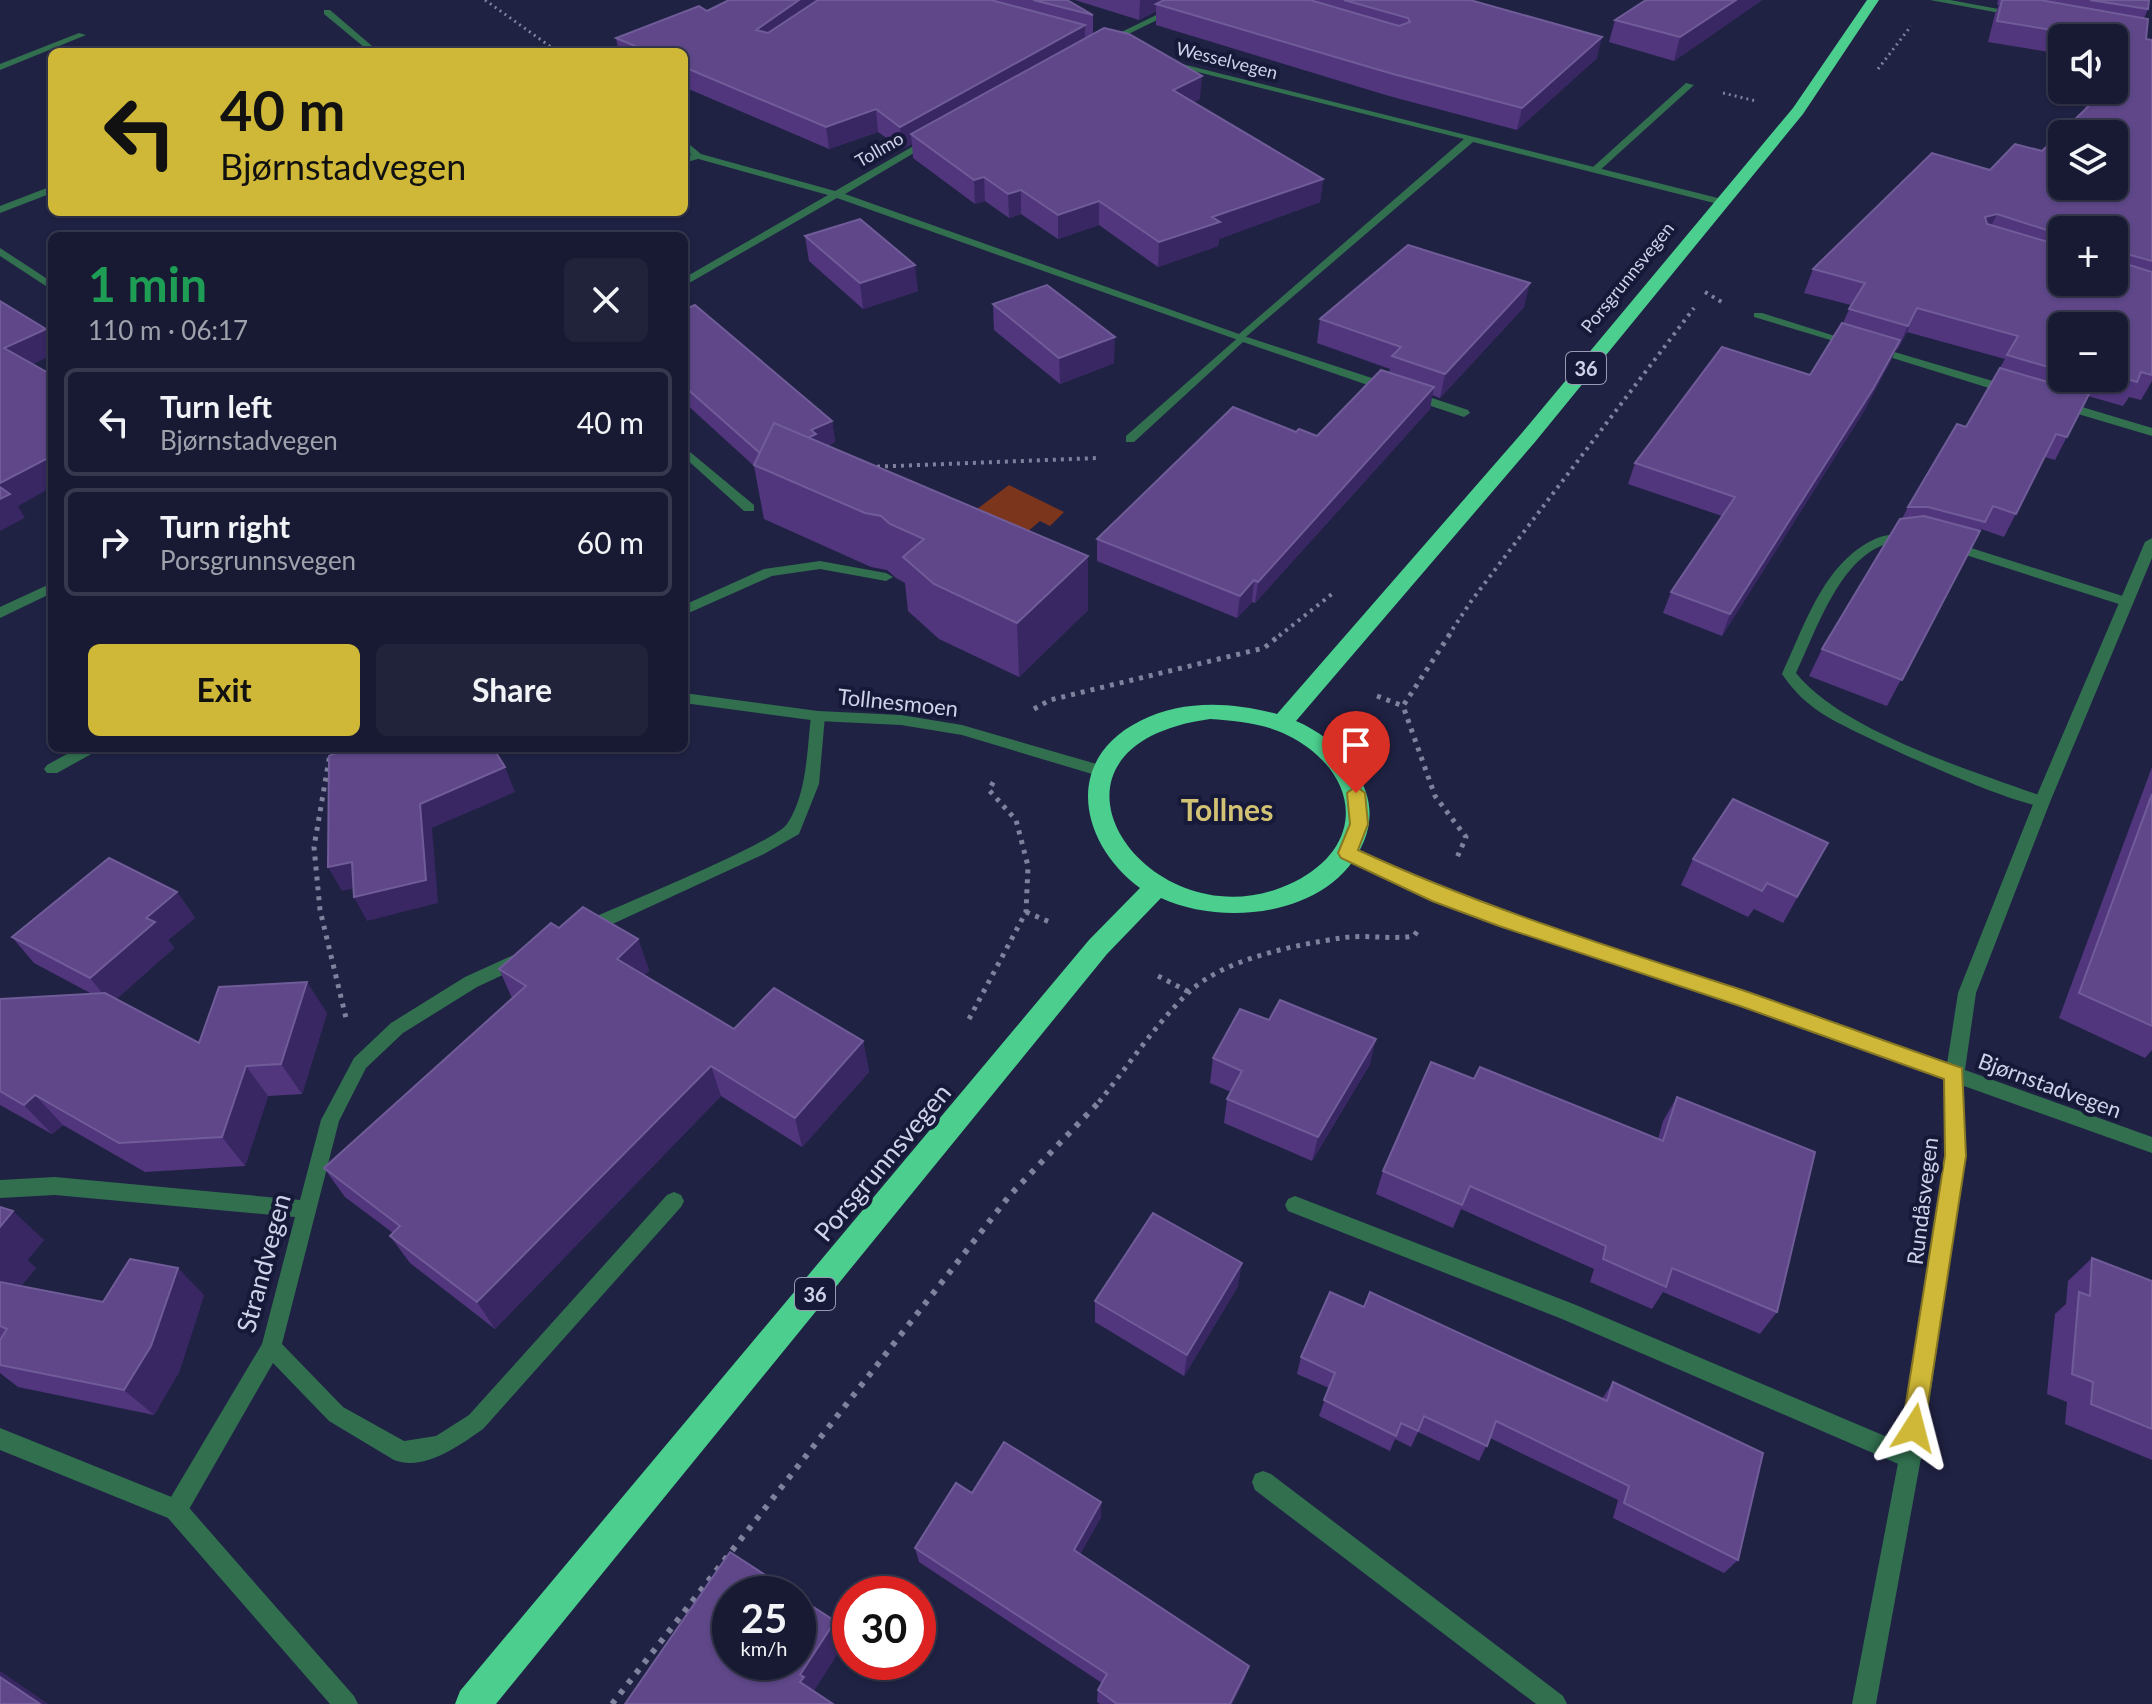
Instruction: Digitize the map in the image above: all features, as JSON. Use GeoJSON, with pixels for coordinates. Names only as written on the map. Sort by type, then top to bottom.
{"type":"FeatureCollection","features":[{"type":"Feature","properties":{"kind":"highway","name":"Porsgrunnsvegen"},"geometry":{"type":"LineString","coordinates":[[1283,722],[1518,450],[1822,80],[1873,0]]}},
{"type":"Feature","properties":{"kind":"highway"},"geometry":{"type":"LineString","coordinates":[[1210,711],[1247,713],[1283,722],[1316,740],[1333,756],[1356,793],[1359,824],[1347,853],[1318,880],[1299,892],[1266,901],[1229,904],[1192,898],[1158,886],[1130,868],[1110,846],[1098,821],[1096,795],[1102,771],[1119,747],[1144,728],[1176,716],[1210,711]]}},
{"type":"Feature","properties":{"kind":"highway","name":"Porsgrunnsvegen"},"geometry":{"type":"LineString","coordinates":[[473,1704],[1098,947],[1158,886]]}},
{"type":"Feature","properties":{"kind":"street"},"geometry":{"type":"LineString","coordinates":[[1101,44],[1194,0]]}},
{"type":"Feature","properties":{"kind":"street"},"geometry":{"type":"LineString","coordinates":[[1934,0],[2028,15]]}},
{"type":"Feature","properties":{"kind":"street"},"geometry":{"type":"LineString","coordinates":[[327,12],[370,48]]}},
{"type":"Feature","properties":{"kind":"street"},"geometry":{"type":"LineString","coordinates":[[49,48],[82,35]]}},
{"type":"Feature","properties":{"kind":"street"},"geometry":{"type":"LineString","coordinates":[[1088,45],[1116,48]]}},
{"type":"Feature","properties":{"kind":"street"},"geometry":{"type":"LineString","coordinates":[[0,67],[48,48]]}},
{"type":"Feature","properties":{"kind":"street","name":"Wesselvegen"},"geometry":{"type":"LineString","coordinates":[[1147,56],[1722,202]]}},
{"type":"Feature","properties":{"kind":"street"},"geometry":{"type":"LineString","coordinates":[[1595,170],[1689,85]]}},
{"type":"Feature","properties":{"kind":"street","name":"Tollmo"},"geometry":{"type":"LineString","coordinates":[[688,281],[944,132]]}},
{"type":"Feature","properties":{"kind":"street"},"geometry":{"type":"LineString","coordinates":[[1130,439],[1470,139]]}},
{"type":"Feature","properties":{"kind":"street"},"geometry":{"type":"LineString","coordinates":[[688,147],[698,156],[836,194],[1241,338],[1464,413]]}},
{"type":"Feature","properties":{"kind":"street"},"geometry":{"type":"LineString","coordinates":[[688,159],[698,156]]}},
{"type":"Feature","properties":{"kind":"street"},"geometry":{"type":"LineString","coordinates":[[0,210],[48,191]]}},
{"type":"Feature","properties":{"kind":"street"},"geometry":{"type":"LineString","coordinates":[[0,251],[48,284]]}},
{"type":"Feature","properties":{"kind":"street"},"geometry":{"type":"LineString","coordinates":[[1758,315],[2016,392]]}},
{"type":"Feature","properties":{"kind":"street"},"geometry":{"type":"LineString","coordinates":[[2046,401],[2152,432]]}},
{"type":"Feature","properties":{"kind":"street"},"geometry":{"type":"LineString","coordinates":[[688,455],[749,508]]}},
{"type":"Feature","properties":{"kind":"street"},"geometry":{"type":"LineString","coordinates":[[2042,802],[1829,714],[1795,688],[1789,674],[1832,586],[1858,552],[1889,536],[1932,541],[2127,602]]}},
{"type":"Feature","properties":{"kind":"street","name":"Rundåsvegen"},"geometry":{"type":"LineString","coordinates":[[1864,1704],[1910,1458],[1956,1156],[1955,1074],[1967,993],[2042,802],[2152,542]]}},
{"type":"Feature","properties":{"kind":"street"},"geometry":{"type":"LineString","coordinates":[[688,608],[769,572],[820,565],[886,577]]}},
{"type":"Feature","properties":{"kind":"street"},"geometry":{"type":"LineString","coordinates":[[0,613],[48,589]]}},
{"type":"Feature","properties":{"kind":"street","name":"Tollnesmoen"},"geometry":{"type":"LineString","coordinates":[[688,699],[818,716],[901,720],[962,730],[1102,771]]}},
{"type":"Feature","properties":{"kind":"street"},"geometry":{"type":"LineString","coordinates":[[571,936],[758,850],[793,830],[811,784],[818,716]]}},
{"type":"Feature","properties":{"kind":"street"},"geometry":{"type":"LineString","coordinates":[[52,769],[83,752]]}},
{"type":"Feature","properties":{"kind":"street","name":"Bjørnstadvegen"},"geometry":{"type":"LineString","coordinates":[[1347,853],[1439,896],[1506,921],[1745,1000],[2152,1145]]}},
{"type":"Feature","properties":{"kind":"street"},"geometry":{"type":"LineString","coordinates":[[360,1063],[397,1028],[471,982],[528,955]]}},
{"type":"Feature","properties":{"kind":"street","name":"Strandvegen"},"geometry":{"type":"LineString","coordinates":[[176,1510],[271,1347],[330,1120],[360,1063]]}},
{"type":"Feature","properties":{"kind":"street"},"geometry":{"type":"LineString","coordinates":[[0,1189],[55,1186],[307,1209]]}},
{"type":"Feature","properties":{"kind":"street"},"geometry":{"type":"LineString","coordinates":[[271,1347],[336,1414],[402,1452],[440,1446],[476,1422],[674,1201]]}},
{"type":"Feature","properties":{"kind":"street"},"geometry":{"type":"LineString","coordinates":[[1295,1205],[1569,1312],[1910,1458]]}},
{"type":"Feature","properties":{"kind":"street"},"geometry":{"type":"LineString","coordinates":[[0,1439],[176,1510],[346,1704]]}},
{"type":"Feature","properties":{"kind":"street"},"geometry":{"type":"LineString","coordinates":[[1263,1482],[1555,1704]]}},
{"type":"Feature","properties":{"kind":"path"},"geometry":{"type":"LineString","coordinates":[[485,0],[552,48]]}},
{"type":"Feature","properties":{"kind":"path"},"geometry":{"type":"LineString","coordinates":[[1872,78],[1917,19]]}},
{"type":"Feature","properties":{"kind":"path"},"geometry":{"type":"LineString","coordinates":[[1403,706],[1472,600],[1713,282]]}},
{"type":"Feature","properties":{"kind":"path"},"geometry":{"type":"LineString","coordinates":[[860,473],[873,464],[1099,458],[1130,439]]}},
{"type":"Feature","properties":{"kind":"path"},"geometry":{"type":"LineString","coordinates":[[1034,709],[1064,697],[1264,648],[1343,585]]}},
{"type":"Feature","properties":{"kind":"path"},"geometry":{"type":"LineString","coordinates":[[1264,648],[1273,652]]}},
{"type":"Feature","properties":{"kind":"path"},"geometry":{"type":"LineString","coordinates":[[1377,696],[1403,706],[1435,796],[1466,837],[1455,862]]}},
{"type":"Feature","properties":{"kind":"path"},"geometry":{"type":"LineString","coordinates":[[330,752],[314,847],[320,910],[360,1063]]}},
{"type":"Feature","properties":{"kind":"path"},"geometry":{"type":"LineString","coordinates":[[969,1019],[1026,912],[1028,866],[1016,820],[989,790]]}},
{"type":"Feature","properties":{"kind":"path"},"geometry":{"type":"LineString","coordinates":[[1026,912],[1052,923]]}},
{"type":"Feature","properties":{"kind":"path"},"geometry":{"type":"LineString","coordinates":[[612,1704],[1010,1195],[1090,1112],[1189,992],[1211,977],[1254,958],[1298,945],[1346,937],[1401,938],[1414,936],[1422,927]]}},
{"type":"Feature","properties":{"kind":"path"},"geometry":{"type":"LineString","coordinates":[[1158,976],[1189,992]]}},
{"type":"Feature","properties":{"kind":"shaded area"},"geometry":{"type":"Polygon","coordinates":[[[1009,485],[1064,512],[1050,526],[1040,521],[1026,533],[977,509],[1009,485]]]}},
{"type":"Feature","properties":{"kind":"building"},"geometry":{"type":"Polygon","coordinates":[[[729,0],[799,0],[756,30],[768,33],[818,0],[991,0],[1085,25],[900,127],[876,109],[826,127],[688,69],[688,48],[640,48],[616,38],[699,6],[707,11],[729,0]]]}},
{"type":"Feature","properties":{"kind":"building"},"geometry":{"type":"Polygon","coordinates":[[[1033,0],[1067,0],[1093,15],[1033,0]]]}},
{"type":"Feature","properties":{"kind":"building"},"geometry":{"type":"Polygon","coordinates":[[[1164,0],[1310,0],[1399,26],[1410,22],[1408,18],[1344,0],[1470,0],[1602,37],[1522,108],[1393,74],[1156,4],[1164,0]]]}},
{"type":"Feature","properties":{"kind":"building"},"geometry":{"type":"Polygon","coordinates":[[[1646,0],[1736,0],[1680,37],[1615,20],[1646,0]]]}},
{"type":"Feature","properties":{"kind":"building"},"geometry":{"type":"Polygon","coordinates":[[[2002,0],[2040,0],[2148,19],[2146,39],[2152,40],[2152,261],[2128,254],[2128,216],[2048,216],[2048,230],[1997,214],[1985,217],[1987,224],[2048,242],[2048,296],[2128,296],[2128,264],[2152,272],[2152,375],[2141,372],[2137,382],[2128,379],[2128,312],[2048,312],[2048,367],[2007,355],[2018,336],[1917,308],[1908,326],[1849,309],[1865,283],[1813,269],[1932,153],[1990,170],[2015,144],[2042,151],[2048,145],[2048,200],[2128,200],[2128,120],[2074,120],[2091,104],[2128,104],[2128,24],[2048,24],[2048,29],[1997,21],[2002,0]]]}},
{"type":"Feature","properties":{"kind":"building"},"geometry":{"type":"Polygon","coordinates":[[[2090,0],[2149,0],[2148,9],[2090,0]]]}},
{"type":"Feature","properties":{"kind":"building"},"geometry":{"type":"Polygon","coordinates":[[[1104,28],[1129,34],[1202,76],[1173,90],[1323,179],[1212,217],[1220,222],[1159,242],[1099,201],[1058,215],[1021,190],[1008,194],[984,177],[974,180],[911,134],[1104,28]]]}},
{"type":"Feature","properties":{"kind":"building"},"geometry":{"type":"Polygon","coordinates":[[[860,219],[915,265],[860,283],[805,236],[860,219]]]}},
{"type":"Feature","properties":{"kind":"building"},"geometry":{"type":"Polygon","coordinates":[[[1408,245],[1530,283],[1445,374],[1392,356],[1401,347],[1320,319],[1408,245]]]}},
{"type":"Feature","properties":{"kind":"building"},"geometry":{"type":"Polygon","coordinates":[[[1047,285],[1115,337],[1059,358],[993,304],[1047,285]]]}},
{"type":"Feature","properties":{"kind":"building"},"geometry":{"type":"Polygon","coordinates":[[[0,301],[46,329],[4,348],[48,373],[48,458],[0,483],[0,301]]]}},
{"type":"Feature","properties":{"kind":"building"},"geometry":{"type":"Polygon","coordinates":[[[695,305],[832,421],[811,430],[816,434],[808,438],[774,423],[760,453],[688,390],[688,308],[695,305]]]}},
{"type":"Feature","properties":{"kind":"building"},"geometry":{"type":"Polygon","coordinates":[[[1842,323],[1900,340],[1873,389],[1730,614],[1671,592],[1735,497],[1635,463],[1722,347],[1810,375],[1842,323]]]}},
{"type":"Feature","properties":{"kind":"building"},"geometry":{"type":"Polygon","coordinates":[[[2000,368],[2048,382],[2048,392],[2089,394],[2067,437],[2056,434],[2016,514],[1993,506],[1985,522],[1928,507],[1908,507],[1957,424],[1966,427],[2000,368]]]}},
{"type":"Feature","properties":{"kind":"building"},"geometry":{"type":"Polygon","coordinates":[[[1381,370],[1434,387],[1258,582],[1254,580],[1240,596],[1097,539],[1233,407],[1296,432],[1299,429],[1317,436],[1381,370]]]}},
{"type":"Feature","properties":{"kind":"building"},"geometry":{"type":"Polygon","coordinates":[[[774,423],[1088,556],[1017,623],[934,584],[903,557],[924,539],[890,524],[881,516],[865,513],[754,465],[774,423]]]}},
{"type":"Feature","properties":{"kind":"building"},"geometry":{"type":"Polygon","coordinates":[[[0,487],[10,494],[0,499],[0,487]]]}},
{"type":"Feature","properties":{"kind":"building"},"geometry":{"type":"Polygon","coordinates":[[[1924,516],[1980,531],[1902,680],[1822,649],[1900,519],[1924,516]]]}},
{"type":"Feature","properties":{"kind":"building"},"geometry":{"type":"Polygon","coordinates":[[[338,752],[496,752],[505,767],[420,804],[426,880],[354,897],[352,862],[328,867],[329,756],[338,752]]]}},
{"type":"Feature","properties":{"kind":"building"},"geometry":{"type":"Polygon","coordinates":[[[2152,794],[2152,1026],[2079,993],[2152,794]]]}},
{"type":"Feature","properties":{"kind":"building"},"geometry":{"type":"Polygon","coordinates":[[[1733,799],[1828,843],[1797,897],[1767,883],[1762,891],[1693,859],[1733,799]]]}},
{"type":"Feature","properties":{"kind":"building"},"geometry":{"type":"Polygon","coordinates":[[[109,858],[177,892],[146,918],[155,922],[90,978],[12,937],[109,858]]]}},
{"type":"Feature","properties":{"kind":"building"},"geometry":{"type":"Polygon","coordinates":[[[583,907],[638,939],[617,959],[734,1029],[774,988],[863,1041],[795,1118],[711,1066],[477,1302],[390,1236],[400,1226],[324,1168],[526,986],[499,969],[551,923],[559,928],[583,907]]]}},
{"type":"Feature","properties":{"kind":"building"},"geometry":{"type":"Polygon","coordinates":[[[307,982],[281,1064],[246,1066],[222,1137],[119,1143],[35,1095],[24,1105],[0,1091],[0,999],[105,993],[199,1043],[219,987],[307,982]]]}},
{"type":"Feature","properties":{"kind":"building"},"geometry":{"type":"Polygon","coordinates":[[[1280,1000],[1376,1039],[1318,1137],[1227,1099],[1242,1071],[1213,1058],[1240,1009],[1269,1020],[1280,1000]]]}},
{"type":"Feature","properties":{"kind":"building"},"geometry":{"type":"Polygon","coordinates":[[[1431,1062],[1474,1079],[1480,1067],[1663,1141],[1677,1097],[1815,1152],[1777,1312],[1672,1268],[1666,1287],[1603,1259],[1606,1246],[1470,1186],[1462,1205],[1383,1171],[1431,1062]]]}},
{"type":"Feature","properties":{"kind":"building"},"geometry":{"type":"Polygon","coordinates":[[[0,1207],[13,1211],[0,1227],[0,1207]]]}},
{"type":"Feature","properties":{"kind":"building"},"geometry":{"type":"Polygon","coordinates":[[[1153,1213],[1242,1263],[1187,1355],[1095,1301],[1153,1213]]]}},
{"type":"Feature","properties":{"kind":"building"},"geometry":{"type":"Polygon","coordinates":[[[2092,1258],[2152,1281],[2152,1429],[2091,1404],[2093,1382],[2072,1374],[2079,1292],[2090,1296],[2092,1258]]]}},
{"type":"Feature","properties":{"kind":"building"},"geometry":{"type":"Polygon","coordinates":[[[130,1259],[178,1268],[151,1346],[124,1390],[0,1365],[0,1340],[7,1329],[0,1326],[0,1282],[103,1302],[130,1259]]]}},
{"type":"Feature","properties":{"kind":"building"},"geometry":{"type":"Polygon","coordinates":[[[1330,1292],[1364,1307],[1370,1292],[1607,1401],[1613,1382],[1763,1453],[1738,1560],[1624,1503],[1629,1486],[1496,1421],[1487,1446],[1424,1416],[1418,1431],[1401,1423],[1396,1436],[1324,1400],[1335,1373],[1301,1357],[1330,1292]]]}},
{"type":"Feature","properties":{"kind":"building"},"geometry":{"type":"Polygon","coordinates":[[[1004,1442],[1101,1502],[1074,1550],[1249,1666],[1230,1704],[1117,1704],[1098,1690],[1107,1674],[915,1548],[956,1483],[972,1493],[1004,1442]]]}},
{"type":"Feature","properties":{"kind":"building"},"geometry":{"type":"Polygon","coordinates":[[[730,1552],[767,1576],[713,1576],[730,1552]]]}},
{"type":"Feature","properties":{"kind":"building"},"geometry":{"type":"Polygon","coordinates":[[[712,1578],[712,1680],[802,1680],[800,1682],[833,1704],[625,1704],[712,1578]]]}},
{"type":"Feature","properties":{"kind":"building"},"geometry":{"type":"Polygon","coordinates":[[[816,1609],[832,1619],[832,1626],[816,1650],[816,1609]]]}},
{"type":"Feature","properties":{"kind":"building"},"geometry":{"type":"Polygon","coordinates":[[[0,1677],[40,1704],[0,1704],[0,1677]]]}},
{"type":"Feature","properties":{"kind":"district","name":"Tollnes"},"geometry":{"type":"Point","coordinates":[1227,809]}},
{"type":"Feature","properties":{"kind":"route"},"geometry":{"type":"LineString","coordinates":[[1356,793],[1359,824],[1347,853],[1439,896],[1506,921],[1955,1074],[1956,1156],[1914,1428]]}}]}
